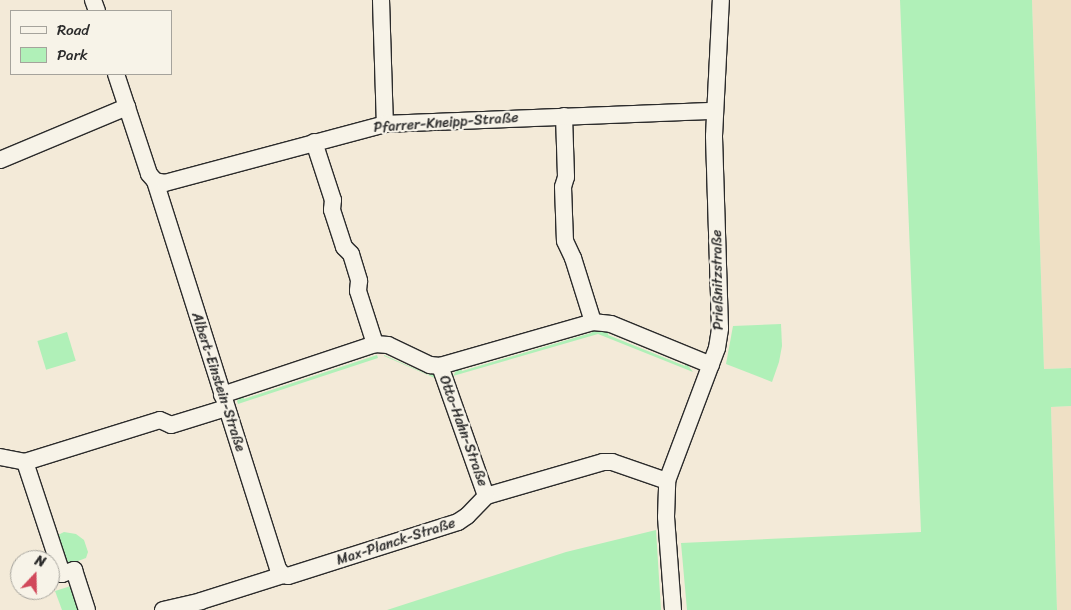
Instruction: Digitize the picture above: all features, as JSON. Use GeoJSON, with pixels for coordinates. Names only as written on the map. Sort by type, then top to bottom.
{"type":"FeatureCollection","features":[{"type":"Feature","properties":{"kind":"street"},"geometry":{"type":"LineString","coordinates":[[381,0],[385,124]]}},
{"type":"Feature","properties":{"kind":"street","name":"Prießnitzstraße"},"geometry":{"type":"LineString","coordinates":[[673,610],[666,517],[667,481],[717,348],[720,328],[714,111],[721,0]]}},
{"type":"Feature","properties":{"kind":"street","name":"Albert-Einstein-Straße"},"geometry":{"type":"LineString","coordinates":[[116,75],[149,174],[155,181],[278,569],[285,575]]}},
{"type":"Feature","properties":{"kind":"street"},"geometry":{"type":"LineString","coordinates":[[0,160],[127,107]]}},
{"type":"Feature","properties":{"kind":"street","name":"Pfarrer-Kneipp-Straße"},"geometry":{"type":"LineString","coordinates":[[155,181],[165,183],[385,124],[714,111]]}},
{"type":"Feature","properties":{"kind":"street"},"geometry":{"type":"LineString","coordinates":[[564,116],[566,177],[562,187],[565,241],[573,258],[593,322]]}},
{"type":"Feature","properties":{"kind":"street"},"geometry":{"type":"LineString","coordinates":[[314,142],[333,200],[332,210],[344,247],[351,254],[354,263],[359,281],[358,291],[376,344]]}},
{"type":"Feature","properties":{"kind":"street"},"geometry":{"type":"LineString","coordinates":[[0,458],[25,462],[160,420],[171,425],[224,401],[376,344],[388,345],[430,365],[440,366],[593,322],[611,324],[711,365]]}},
{"type":"Feature","properties":{"kind":"street","name":"Otto-Hahn-Straße"},"geometry":{"type":"LineString","coordinates":[[440,366],[486,496]]}},
{"type":"Feature","properties":{"kind":"street"},"geometry":{"type":"LineString","coordinates":[[486,496],[607,461],[667,481]]}},
{"type":"Feature","properties":{"kind":"street"},"geometry":{"type":"LineString","coordinates":[[25,462],[62,574],[74,570],[87,610]]}},
{"type":"Feature","properties":{"kind":"street","name":"Max-Planck-Straße"},"geometry":{"type":"LineString","coordinates":[[163,610],[201,601],[458,522],[467,516],[486,496]]}},
{"type":"Feature","properties":{"kind":"shaded area"},"geometry":{"type":"Polygon","coordinates":[[[1032,0],[1071,0],[1071,368],[1044,369],[1032,0]]]}},
{"type":"Feature","properties":{"kind":"shaded area"},"geometry":{"type":"Polygon","coordinates":[[[1071,406],[1071,610],[1057,610],[1051,407],[1071,406]]]}},
{"type":"Feature","properties":{"kind":"green space"},"geometry":{"type":"Polygon","coordinates":[[[900,0],[1032,0],[1044,369],[1071,368],[1071,406],[1051,407],[1057,610],[687,610],[681,543],[921,532],[900,0]]]}},
{"type":"Feature","properties":{"kind":"green space"},"geometry":{"type":"Polygon","coordinates":[[[781,324],[782,346],[772,382],[726,364],[733,326],[781,324]]]}},
{"type":"Feature","properties":{"kind":"green space"},"geometry":{"type":"Polygon","coordinates":[[[596,329],[609,331],[608,335],[685,366],[686,363],[693,372],[598,334],[453,376],[457,369],[461,368],[462,371],[591,333],[596,329]]]}},
{"type":"Feature","properties":{"kind":"green space"},"geometry":{"type":"Polygon","coordinates":[[[67,332],[76,361],[46,370],[37,341],[67,332]]]}},
{"type":"Feature","properties":{"kind":"green space"},"geometry":{"type":"Polygon","coordinates":[[[377,355],[378,358],[238,404],[237,401],[242,395],[244,399],[377,355]]]}},
{"type":"Feature","properties":{"kind":"green space"},"geometry":{"type":"Polygon","coordinates":[[[384,356],[429,375],[431,372],[437,379],[384,356]]]}},
{"type":"Feature","properties":{"kind":"green space"},"geometry":{"type":"Polygon","coordinates":[[[656,530],[661,610],[387,610],[566,552],[656,530]]]}},
{"type":"Feature","properties":{"kind":"green space"},"geometry":{"type":"Polygon","coordinates":[[[64,532],[76,534],[84,540],[88,552],[86,558],[70,564],[66,559],[58,535],[64,532]]]}},
{"type":"Feature","properties":{"kind":"green space"},"geometry":{"type":"Polygon","coordinates":[[[74,585],[82,610],[62,610],[58,600],[60,600],[60,589],[74,585]]]}}]}
